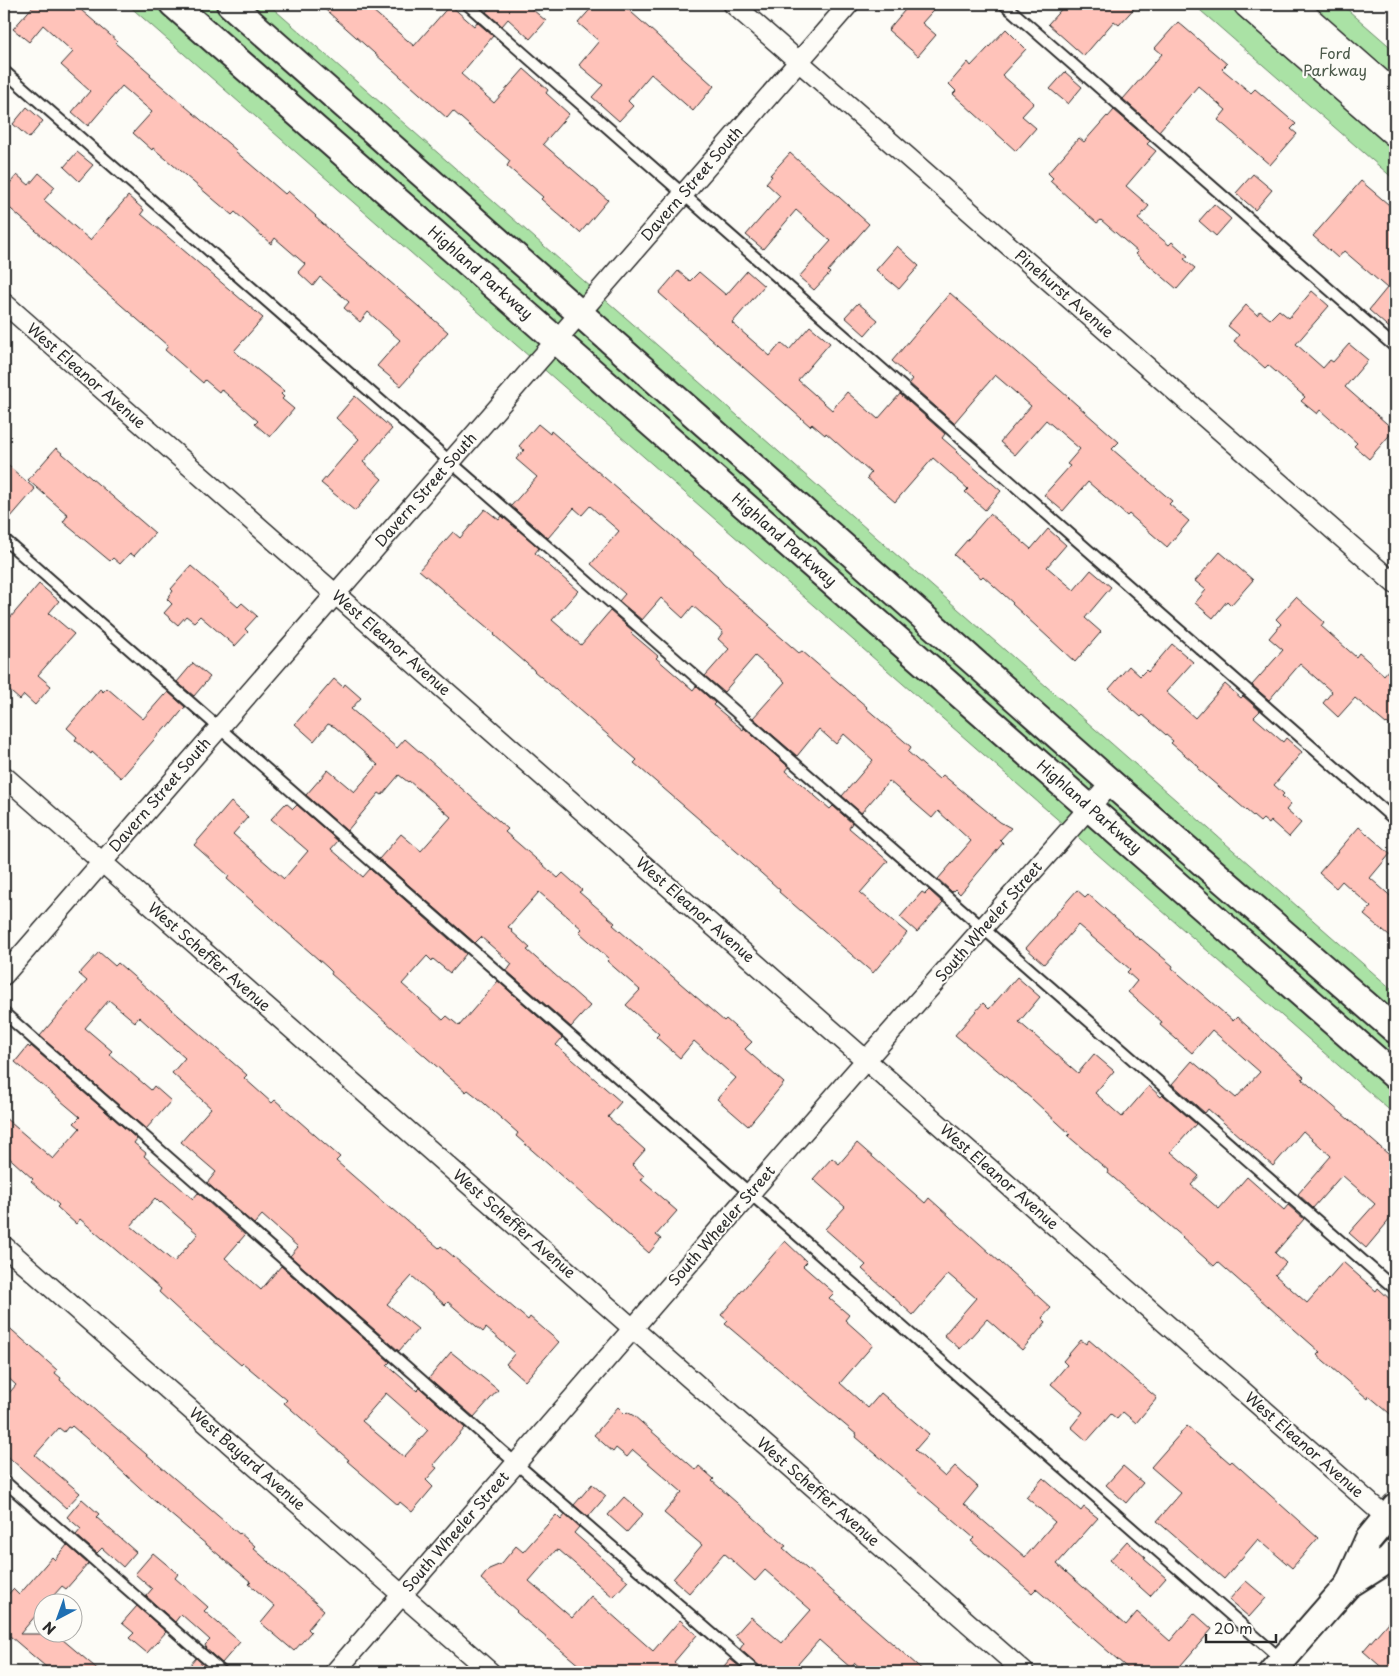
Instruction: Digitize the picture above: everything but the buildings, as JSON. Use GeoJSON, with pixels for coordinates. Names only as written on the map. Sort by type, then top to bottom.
{"type":"FeatureCollection","features":[{"type":"Feature","properties":{"kind":"main road"},"geometry":{"type":"LineString","coordinates":[[1248,4],[1395,132]]}},
{"type":"Feature","properties":{"kind":"main road"},"geometry":{"type":"LineString","coordinates":[[1289,4],[1395,97]]}},
{"type":"Feature","properties":{"kind":"street","name":"Highland Parkway"},"geometry":{"type":"LineString","coordinates":[[173,4],[1395,1076]]}},
{"type":"Feature","properties":{"kind":"street"},"geometry":{"type":"LineString","coordinates":[[230,4],[1112,783],[1395,1030]]}},
{"type":"Feature","properties":{"kind":"street","name":"Pinehurst Avenue"},"geometry":{"type":"LineString","coordinates":[[733,4],[1395,584]]}},
{"type":"Feature","properties":{"kind":"street","name":"Davern Street South"},"geometry":{"type":"LineString","coordinates":[[4,975],[848,4]]}},
{"type":"Feature","properties":{"kind":"street","name":"West Eleanor Avenue"},"geometry":{"type":"LineString","coordinates":[[4,303],[866,1060],[1391,1512]]}},
{"type":"Feature","properties":{"kind":"street","name":"West Scheffer Avenue"},"geometry":{"type":"LineString","coordinates":[[4,776],[1024,1672]]}},
{"type":"Feature","properties":{"kind":"street","name":"South Wheeler Street"},"geometry":{"type":"LineString","coordinates":[[334,1672],[866,1060],[1112,783]]}},
{"type":"Feature","properties":{"kind":"street","name":"West Bayard Avenue"},"geometry":{"type":"LineString","coordinates":[[4,1246],[490,1672]]}},
{"type":"Feature","properties":{"kind":"street"},"geometry":{"type":"LineString","coordinates":[[1348,1585],[1368,1540],[1391,1512]]}},
{"type":"Feature","properties":{"kind":"street"},"geometry":{"type":"LineString","coordinates":[[1277,1666],[1348,1585],[1389,1559],[1395,1552]]}},
{"type":"Feature","properties":{"kind":"lane"},"geometry":{"type":"LineString","coordinates":[[467,4],[1395,820]]}},
{"type":"Feature","properties":{"kind":"lane"},"geometry":{"type":"LineString","coordinates":[[1004,4],[1395,347]]}},
{"type":"Feature","properties":{"kind":"lane"},"geometry":{"type":"LineString","coordinates":[[4,71],[1395,1289]]}},
{"type":"Feature","properties":{"kind":"lane"},"geometry":{"type":"LineString","coordinates":[[4,539],[218,729],[750,1194],[1277,1666]]}},
{"type":"Feature","properties":{"kind":"lane"},"geometry":{"type":"LineString","coordinates":[[4,1012],[516,1464],[756,1672]]}},
{"type":"Feature","properties":{"kind":"lane"},"geometry":{"type":"LineString","coordinates":[[4,1481],[222,1672]]}},
{"type":"Feature","properties":{"kind":"green space"},"geometry":{"type":"Polygon","coordinates":[[[127,4],[268,4],[1395,992],[1395,1115],[127,4]]]}},
{"type":"Feature","properties":{"kind":"green space","name":"Ford Parkway"},"geometry":{"type":"Polygon","coordinates":[[[1193,4],[1341,4],[1395,51],[1395,180],[1193,4]]]}}]}
